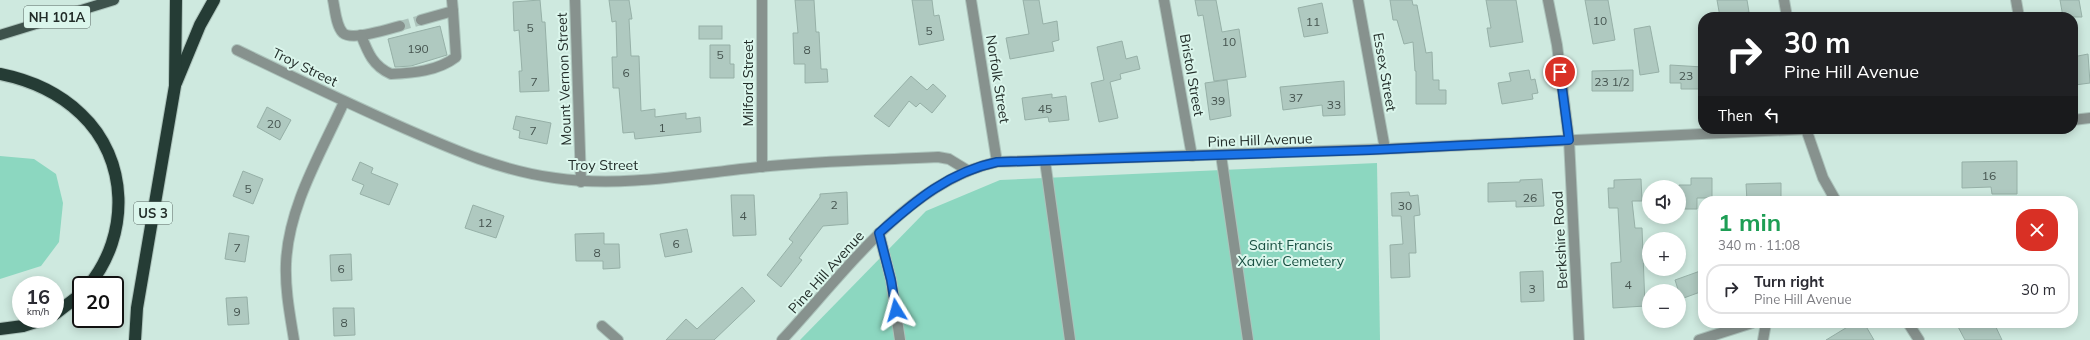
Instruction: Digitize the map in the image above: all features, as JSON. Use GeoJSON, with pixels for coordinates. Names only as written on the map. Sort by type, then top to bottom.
{"type":"FeatureCollection","features":[{"type":"Feature","properties":{"kind":"highway","name":"US 3"},"geometry":{"type":"LineString","coordinates":[[134,340],[139,300],[175,86],[176,0]]}},
{"type":"Feature","properties":{"kind":"highway"},"geometry":{"type":"LineString","coordinates":[[175,86],[200,25],[214,0]]}},
{"type":"Feature","properties":{"kind":"highway"},"geometry":{"type":"LineString","coordinates":[[0,74],[39,85],[73,107],[94,129],[109,154],[117,183],[119,202],[118,222],[110,251],[96,276]]}},
{"type":"Feature","properties":{"kind":"highway"},"geometry":{"type":"LineString","coordinates":[[64,307],[72,301]]}},
{"type":"Feature","properties":{"kind":"highway"},"geometry":{"type":"LineString","coordinates":[[0,329],[12,327]]}},
{"type":"Feature","properties":{"kind":"main road","name":"NH 101A"},"geometry":{"type":"LineString","coordinates":[[0,35],[114,0]]}},
{"type":"Feature","properties":{"kind":"street"},"geometry":{"type":"LineString","coordinates":[[333,0],[339,26],[343,33],[352,36],[361,35],[400,26]]}},
{"type":"Feature","properties":{"kind":"street"},"geometry":{"type":"LineString","coordinates":[[361,35],[374,64],[391,74],[438,67],[456,57],[454,11],[452,0]]}},
{"type":"Feature","properties":{"kind":"street","name":"Mount Vernon Street"},"geometry":{"type":"LineString","coordinates":[[576,0],[582,182]]}},
{"type":"Feature","properties":{"kind":"street","name":"Milford Street"},"geometry":{"type":"LineString","coordinates":[[762,0],[762,167]]}},
{"type":"Feature","properties":{"kind":"street","name":"Norfolk Street"},"geometry":{"type":"LineString","coordinates":[[971,0],[997,162]]}},
{"type":"Feature","properties":{"kind":"street","name":"Bristol Street"},"geometry":{"type":"LineString","coordinates":[[1164,0],[1192,156]]}},
{"type":"Feature","properties":{"kind":"street","name":"Essex Street"},"geometry":{"type":"LineString","coordinates":[[1358,0],[1385,149]]}},
{"type":"Feature","properties":{"kind":"street","name":"Berkshire Road"},"geometry":{"type":"LineString","coordinates":[[1548,0],[1558,53],[1569,140],[1579,340]]}},
{"type":"Feature","properties":{"kind":"street"},"geometry":{"type":"LineString","coordinates":[[1784,0],[1786,12]]}},
{"type":"Feature","properties":{"kind":"street"},"geometry":{"type":"LineString","coordinates":[[2016,0],[2018,12]]}},
{"type":"Feature","properties":{"kind":"street"},"geometry":{"type":"LineString","coordinates":[[421,20],[454,11]]}},
{"type":"Feature","properties":{"kind":"street","name":"Troy Street"},"geometry":{"type":"LineString","coordinates":[[237,50],[344,102],[460,153],[489,164],[552,178],[582,182],[634,180],[762,167],[938,156],[949,159],[967,170]]}},
{"type":"Feature","properties":{"kind":"street"},"geometry":{"type":"LineString","coordinates":[[294,340],[288,304],[286,264],[292,223],[306,185],[344,102]]}},
{"type":"Feature","properties":{"kind":"street"},"geometry":{"type":"LineString","coordinates":[[2078,119],[2090,118]]}},
{"type":"Feature","properties":{"kind":"street","name":"Pine Hill Avenue"},"geometry":{"type":"LineString","coordinates":[[782,340],[879,233],[911,204],[937,186],[967,170],[997,162],[1385,149],[1699,134]]}},
{"type":"Feature","properties":{"kind":"street"},"geometry":{"type":"LineString","coordinates":[[1809,134],[1823,178],[1833,196]]}},
{"type":"Feature","properties":{"kind":"street"},"geometry":{"type":"LineString","coordinates":[[1221,155],[1248,340]]}},
{"type":"Feature","properties":{"kind":"street"},"geometry":{"type":"LineString","coordinates":[[1045,161],[1070,340]]}},
{"type":"Feature","properties":{"kind":"street"},"geometry":{"type":"LineString","coordinates":[[879,233],[891,280],[900,340]]}},
{"type":"Feature","properties":{"kind":"street"},"geometry":{"type":"LineString","coordinates":[[602,326],[618,340]]}},
{"type":"Feature","properties":{"kind":"street"},"geometry":{"type":"LineString","coordinates":[[1699,340],[1736,328]]}},
{"type":"Feature","properties":{"kind":"street"},"geometry":{"type":"LineString","coordinates":[[1763,340],[1765,328]]}},
{"type":"Feature","properties":{"kind":"street"},"geometry":{"type":"LineString","coordinates":[[1911,328],[1919,340]]}},
{"type":"Feature","properties":{"kind":"green space"},"geometry":{"type":"Polygon","coordinates":[[[0,156],[34,159],[56,174],[63,203],[59,242],[41,266],[0,279],[0,156]]]}},
{"type":"Feature","properties":{"kind":"green space","name":"Saint Francis Xavier Cemetery"},"geometry":{"type":"Polygon","coordinates":[[[1377,163],[1380,340],[800,340],[926,211],[1000,180],[1377,163]]]}},
{"type":"Feature","properties":{"kind":"building"},"geometry":{"type":"Polygon","coordinates":[[[540,0],[542,22],[545,22],[549,91],[520,92],[519,71],[522,71],[519,30],[514,31],[513,2],[540,0]]]}},
{"type":"Feature","properties":{"kind":"building"},"geometry":{"type":"Polygon","coordinates":[[[609,0],[629,0],[632,19],[629,19],[631,56],[639,56],[641,111],[655,109],[655,117],[686,113],[686,119],[700,117],[701,132],[635,139],[634,132],[623,133],[619,88],[613,88],[612,57],[617,57],[616,21],[612,22],[609,0]]]}},
{"type":"Feature","properties":{"kind":"building"},"geometry":{"type":"Polygon","coordinates":[[[795,0],[814,0],[816,32],[819,32],[821,69],[827,69],[828,82],[805,83],[805,64],[794,64],[793,33],[798,33],[795,0]]]}},
{"type":"Feature","properties":{"kind":"building"},"geometry":{"type":"Polygon","coordinates":[[[912,0],[932,0],[934,16],[939,15],[944,40],[919,45],[912,0]]]}},
{"type":"Feature","properties":{"kind":"building"},"geometry":{"type":"Polygon","coordinates":[[[1023,0],[1039,0],[1043,24],[1057,21],[1059,40],[1052,42],[1054,51],[1010,59],[1006,38],[1029,34],[1023,0]]]}},
{"type":"Feature","properties":{"kind":"building"},"geometry":{"type":"Polygon","coordinates":[[[1195,0],[1216,0],[1222,32],[1239,29],[1246,77],[1214,81],[1203,15],[1198,16],[1195,0]]]}},
{"type":"Feature","properties":{"kind":"building"},"geometry":{"type":"Polygon","coordinates":[[[1390,0],[1412,0],[1413,5],[1417,5],[1426,53],[1432,52],[1433,80],[1439,80],[1439,90],[1446,90],[1446,104],[1416,104],[1416,71],[1413,42],[1404,44],[1397,20],[1393,20],[1390,0]]]}},
{"type":"Feature","properties":{"kind":"building"},"geometry":{"type":"Polygon","coordinates":[[[1486,0],[1516,0],[1523,42],[1490,47],[1487,28],[1491,28],[1486,0]]]}},
{"type":"Feature","properties":{"kind":"building"},"geometry":{"type":"Polygon","coordinates":[[[1585,0],[1608,0],[1615,40],[1593,44],[1585,0]]]}},
{"type":"Feature","properties":{"kind":"building"},"geometry":{"type":"Polygon","coordinates":[[[1717,0],[1747,0],[1749,12],[1719,12],[1717,0]]]}},
{"type":"Feature","properties":{"kind":"building"},"geometry":{"type":"Polygon","coordinates":[[[2060,0],[2079,0],[2082,17],[2078,17],[2078,12],[2062,12],[2060,0]]]}},
{"type":"Feature","properties":{"kind":"building"},"geometry":{"type":"Polygon","coordinates":[[[1322,3],[1328,33],[1304,37],[1298,8],[1322,3]]]}},
{"type":"Feature","properties":{"kind":"building"},"geometry":{"type":"Polygon","coordinates":[[[440,26],[447,55],[411,66],[395,67],[388,39],[440,26]]]}},
{"type":"Feature","properties":{"kind":"building"},"geometry":{"type":"Polygon","coordinates":[[[699,26],[722,26],[722,39],[699,39],[699,26]]]}},
{"type":"Feature","properties":{"kind":"building"},"geometry":{"type":"Polygon","coordinates":[[[1650,26],[1659,72],[1640,75],[1634,29],[1650,26]]]}},
{"type":"Feature","properties":{"kind":"building"},"geometry":{"type":"Polygon","coordinates":[[[1122,41],[1126,59],[1137,56],[1140,69],[1120,74],[1121,79],[1110,82],[1118,118],[1099,122],[1091,83],[1104,80],[1097,47],[1122,41]]]}},
{"type":"Feature","properties":{"kind":"building"},"geometry":{"type":"Polygon","coordinates":[[[710,45],[730,45],[730,64],[734,64],[734,78],[710,78],[710,45]]]}},
{"type":"Feature","properties":{"kind":"building"},"geometry":{"type":"Polygon","coordinates":[[[2088,54],[2090,83],[2078,85],[2078,56],[2088,54]]]}},
{"type":"Feature","properties":{"kind":"building"},"geometry":{"type":"Polygon","coordinates":[[[1670,65],[1698,67],[1698,89],[1681,89],[1681,83],[1670,83],[1670,65]]]}},
{"type":"Feature","properties":{"kind":"building"},"geometry":{"type":"Polygon","coordinates":[[[1529,70],[1531,80],[1535,79],[1538,93],[1532,94],[1533,99],[1502,104],[1498,83],[1511,81],[1509,73],[1529,70]]]}},
{"type":"Feature","properties":{"kind":"building"},"geometry":{"type":"Polygon","coordinates":[[[1633,70],[1633,91],[1592,91],[1592,71],[1633,70]]]}},
{"type":"Feature","properties":{"kind":"building"},"geometry":{"type":"Polygon","coordinates":[[[911,76],[927,90],[933,84],[946,96],[932,113],[920,103],[916,107],[909,101],[889,127],[874,116],[911,76]]]}},
{"type":"Feature","properties":{"kind":"building"},"geometry":{"type":"Polygon","coordinates":[[[1227,80],[1231,116],[1210,120],[1205,83],[1227,80]]]}},
{"type":"Feature","properties":{"kind":"building"},"geometry":{"type":"Polygon","coordinates":[[[1344,81],[1345,115],[1323,116],[1322,105],[1283,110],[1280,87],[1344,81]]]}},
{"type":"Feature","properties":{"kind":"building"},"geometry":{"type":"Polygon","coordinates":[[[1052,94],[1052,98],[1066,96],[1069,120],[1049,122],[1048,117],[1025,120],[1022,98],[1052,94]]]}},
{"type":"Feature","properties":{"kind":"building"},"geometry":{"type":"Polygon","coordinates":[[[267,107],[291,120],[280,140],[257,127],[267,107]]]}},
{"type":"Feature","properties":{"kind":"building"},"geometry":{"type":"Polygon","coordinates":[[[516,116],[551,123],[547,144],[519,138],[520,131],[513,129],[516,116]]]}},
{"type":"Feature","properties":{"kind":"building"},"geometry":{"type":"Polygon","coordinates":[[[2017,161],[2017,194],[1992,194],[1991,187],[1962,188],[1962,162],[2017,161]]]}},
{"type":"Feature","properties":{"kind":"building"},"geometry":{"type":"Polygon","coordinates":[[[360,162],[373,168],[371,173],[398,184],[389,205],[360,194],[364,185],[352,180],[360,162]]]}},
{"type":"Feature","properties":{"kind":"building"},"geometry":{"type":"Polygon","coordinates":[[[243,171],[263,179],[253,204],[233,196],[243,171]]]}},
{"type":"Feature","properties":{"kind":"building"},"geometry":{"type":"Polygon","coordinates":[[[1691,178],[1712,178],[1712,196],[1698,196],[1697,209],[1686,209],[1686,185],[1691,185],[1691,178]]]}},
{"type":"Feature","properties":{"kind":"building"},"geometry":{"type":"Polygon","coordinates":[[[1542,179],[1544,206],[1516,207],[1516,201],[1488,202],[1488,183],[1520,182],[1520,180],[1542,179]]]}},
{"type":"Feature","properties":{"kind":"building"},"geometry":{"type":"Polygon","coordinates":[[[1641,179],[1642,201],[1632,201],[1635,228],[1642,228],[1642,276],[1644,276],[1644,284],[1642,284],[1642,306],[1613,308],[1611,263],[1621,262],[1618,208],[1609,208],[1608,188],[1614,188],[1614,180],[1641,179]]]}},
{"type":"Feature","properties":{"kind":"building"},"geometry":{"type":"Polygon","coordinates":[[[1781,183],[1781,196],[1747,196],[1746,184],[1781,183]]]}},
{"type":"Feature","properties":{"kind":"building"},"geometry":{"type":"Polygon","coordinates":[[[847,192],[848,224],[823,226],[799,258],[802,260],[781,287],[767,275],[793,242],[789,239],[820,197],[820,194],[847,192]]]}},
{"type":"Feature","properties":{"kind":"building"},"geometry":{"type":"Polygon","coordinates":[[[1409,192],[1410,196],[1418,195],[1420,215],[1414,216],[1416,253],[1409,253],[1410,277],[1391,278],[1390,245],[1403,244],[1401,216],[1392,216],[1391,193],[1409,192]]]}},
{"type":"Feature","properties":{"kind":"building"},"geometry":{"type":"Polygon","coordinates":[[[731,195],[754,195],[756,235],[733,236],[731,195]]]}},
{"type":"Feature","properties":{"kind":"building"},"geometry":{"type":"Polygon","coordinates":[[[473,205],[504,216],[496,238],[465,228],[473,205]]]}},
{"type":"Feature","properties":{"kind":"building"},"geometry":{"type":"Polygon","coordinates":[[[687,229],[692,252],[665,257],[660,234],[687,229]]]}},
{"type":"Feature","properties":{"kind":"building"},"geometry":{"type":"Polygon","coordinates":[[[229,233],[249,236],[245,262],[225,259],[229,233]]]}},
{"type":"Feature","properties":{"kind":"building"},"geometry":{"type":"Polygon","coordinates":[[[604,233],[604,244],[619,244],[620,268],[603,269],[603,261],[576,261],[575,234],[604,233]]]}},
{"type":"Feature","properties":{"kind":"building"},"geometry":{"type":"Polygon","coordinates":[[[351,254],[352,280],[331,281],[330,255],[351,254]]]}},
{"type":"Feature","properties":{"kind":"building"},"geometry":{"type":"Polygon","coordinates":[[[1543,271],[1544,301],[1521,302],[1520,272],[1543,271]]]}},
{"type":"Feature","properties":{"kind":"building"},"geometry":{"type":"Polygon","coordinates":[[[1698,272],[1698,293],[1686,297],[1686,284],[1676,284],[1675,280],[1698,272]]]}},
{"type":"Feature","properties":{"kind":"building"},"geometry":{"type":"Polygon","coordinates":[[[742,287],[755,301],[714,340],[666,340],[686,319],[697,329],[742,287]]]}},
{"type":"Feature","properties":{"kind":"building"},"geometry":{"type":"Polygon","coordinates":[[[247,297],[249,324],[228,325],[226,298],[247,297]]]}},
{"type":"Feature","properties":{"kind":"building"},"geometry":{"type":"Polygon","coordinates":[[[333,308],[354,308],[355,335],[334,336],[333,308]]]}},
{"type":"Feature","properties":{"kind":"building"},"geometry":{"type":"Polygon","coordinates":[[[1846,328],[1867,328],[1874,340],[1826,340],[1846,328]]]}},
{"type":"Feature","properties":{"kind":"building"},"geometry":{"type":"Polygon","coordinates":[[[1959,328],[1996,328],[2002,340],[1965,340],[1959,328]]]}},
{"type":"Feature","properties":{"kind":"tunnel"},"geometry":{"type":"LineString","coordinates":[[400,26],[421,20]]}},
{"type":"Feature","properties":{"kind":"route"},"geometry":{"type":"LineString","coordinates":[[896,310],[891,280],[879,233],[911,204],[937,186],[958,174],[976,167],[997,162],[1370,150],[1569,140],[1560,72]]}}]}
